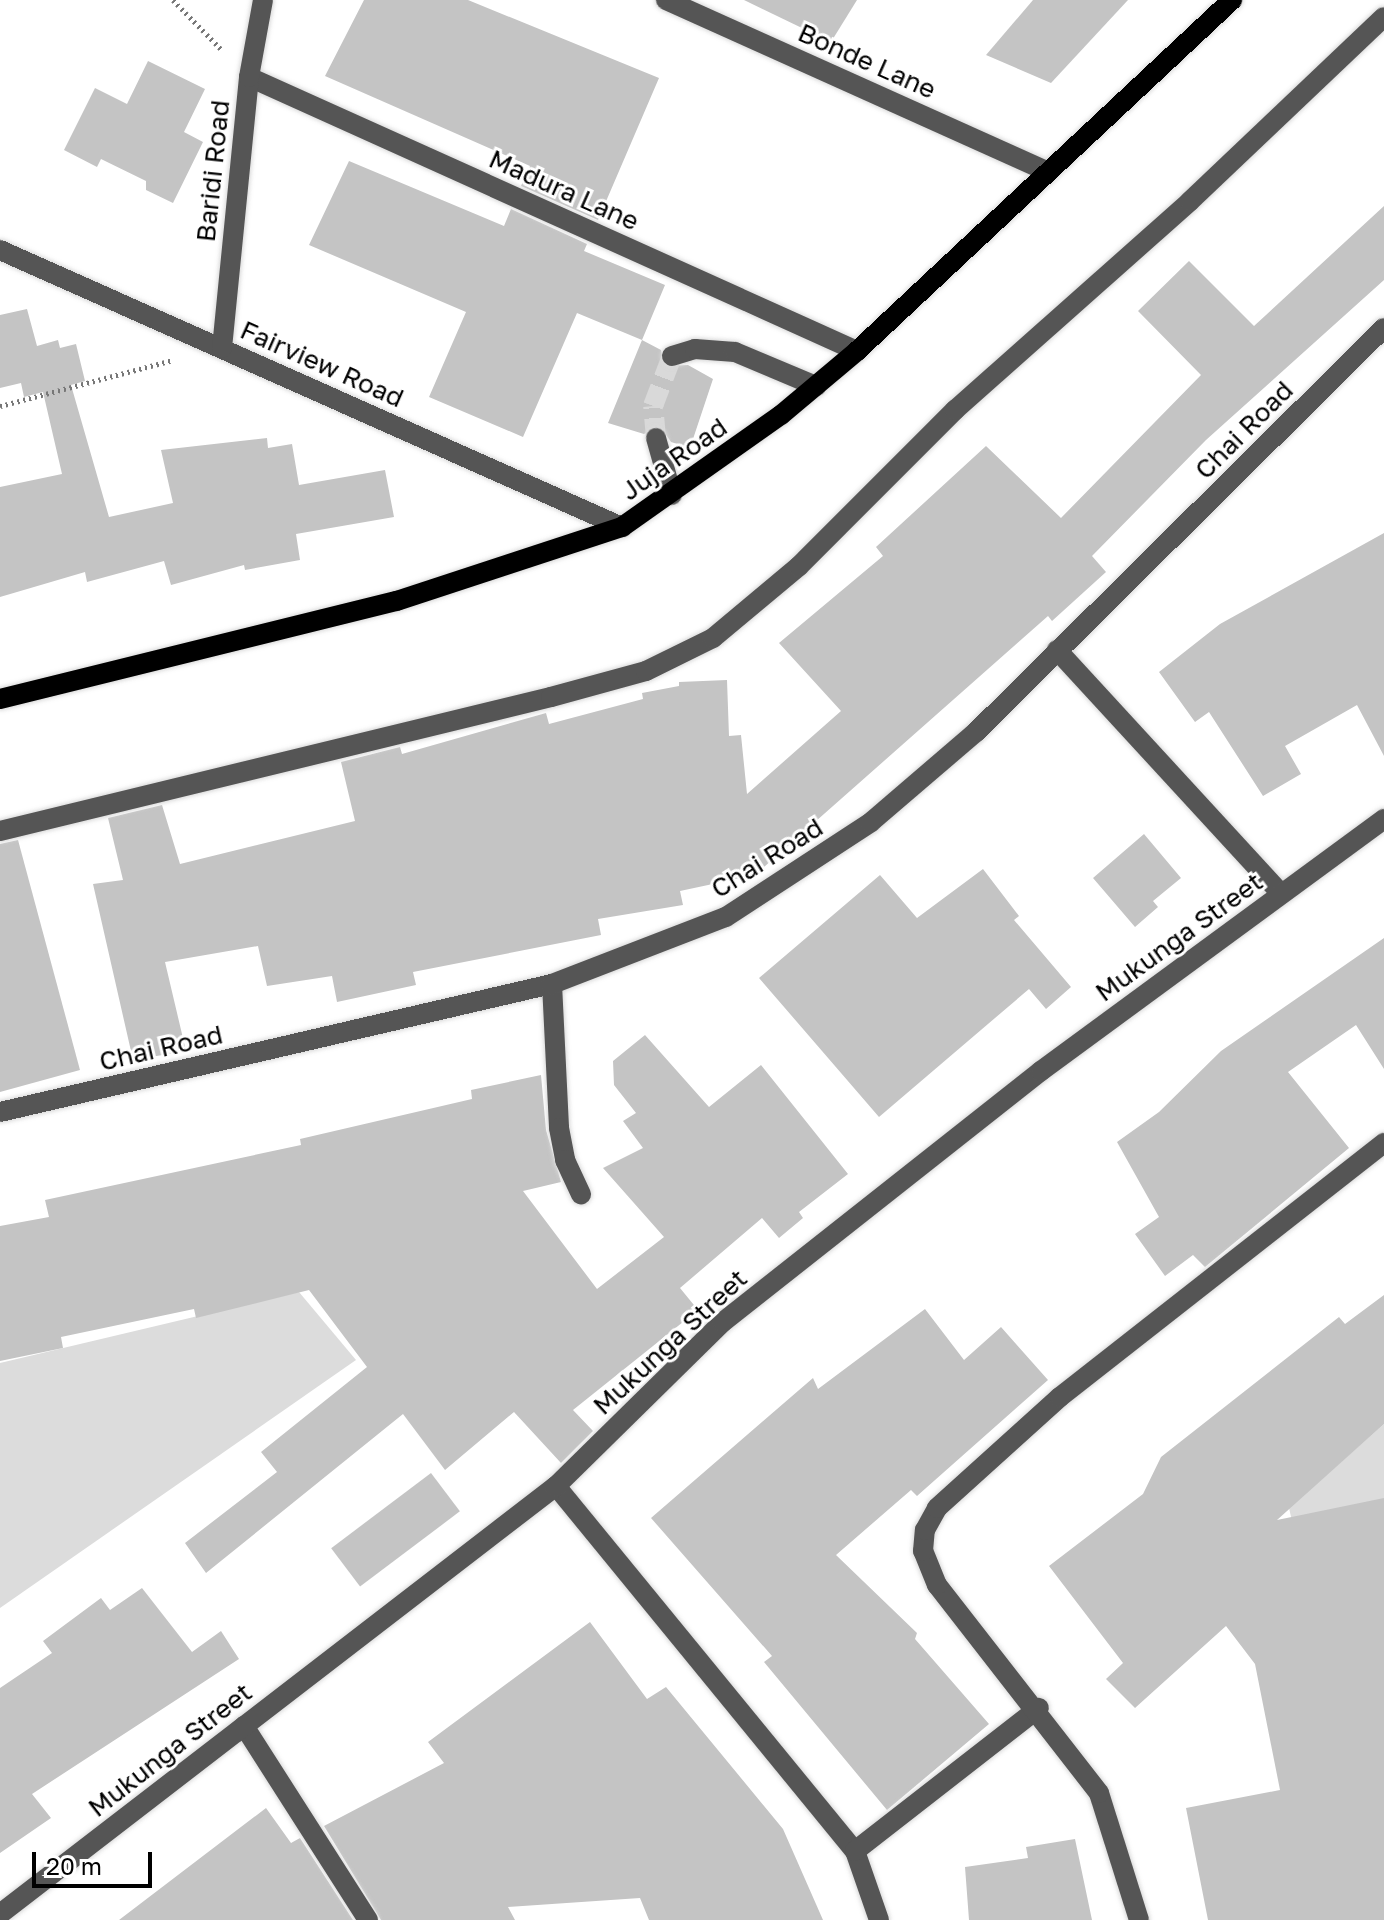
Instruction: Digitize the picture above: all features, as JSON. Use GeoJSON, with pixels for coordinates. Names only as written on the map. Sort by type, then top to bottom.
{"type":"FeatureCollection","features":[{"type":"Feature","properties":{"kind":"main road","name":"Juja Road"},"geometry":{"type":"LineString","coordinates":[[0,699],[397,601],[622,527],[672,495],[816,386],[857,351],[1232,0]]}},
{"type":"Feature","properties":{"kind":"street","name":"Baridi Road"},"geometry":{"type":"LineString","coordinates":[[222,348],[249,77],[263,0]]}},
{"type":"Feature","properties":{"kind":"street","name":"Bonde Lane"},"geometry":{"type":"LineString","coordinates":[[666,0],[1046,171]]}},
{"type":"Feature","properties":{"kind":"street"},"geometry":{"type":"LineString","coordinates":[[0,831],[551,697],[646,671],[713,638],[799,566],[955,410],[1190,201],[1384,17]]}},
{"type":"Feature","properties":{"kind":"street","name":"Madura Lane"},"geometry":{"type":"LineString","coordinates":[[249,77],[857,351]]}},
{"type":"Feature","properties":{"kind":"street","name":"Fairview Road"},"geometry":{"type":"LineString","coordinates":[[0,250],[622,527]]}},
{"type":"Feature","properties":{"kind":"street","name":"Chai Road"},"geometry":{"type":"LineString","coordinates":[[0,1112],[552,984],[726,917],[801,872],[871,822],[964,742],[1384,328]]}},
{"type":"Feature","properties":{"kind":"street"},"geometry":{"type":"LineString","coordinates":[[672,356],[695,349],[735,352],[816,386]]}},
{"type":"Feature","properties":{"kind":"street"},"geometry":{"type":"LineString","coordinates":[[656,438],[672,495]]}},
{"type":"Feature","properties":{"kind":"street"},"geometry":{"type":"LineString","coordinates":[[1057,650],[1281,894]]}},
{"type":"Feature","properties":{"kind":"street","name":"Mukunga Street"},"geometry":{"type":"LineString","coordinates":[[0,1914],[556,1486],[723,1322],[1041,1071],[1384,819]]}},
{"type":"Feature","properties":{"kind":"street"},"geometry":{"type":"LineString","coordinates":[[552,984],[559,1128],[565,1160],[581,1195]]}},
{"type":"Feature","properties":{"kind":"street"},"geometry":{"type":"LineString","coordinates":[[1139,1920],[1110,1814],[1085,1769],[928,1569],[925,1530],[937,1508],[1060,1397],[1384,1143]]}},
{"type":"Feature","properties":{"kind":"street"},"geometry":{"type":"LineString","coordinates":[[556,1486],[855,1851],[879,1920]]}},
{"type":"Feature","properties":{"kind":"street"},"geometry":{"type":"LineString","coordinates":[[855,1851],[1039,1708]]}},
{"type":"Feature","properties":{"kind":"street"},"geometry":{"type":"LineString","coordinates":[[244,1726],[368,1920]]}},
{"type":"Feature","properties":{"kind":"path"},"geometry":{"type":"LineString","coordinates":[[173,0],[249,77]]}},
{"type":"Feature","properties":{"kind":"path"},"geometry":{"type":"LineString","coordinates":[[0,406],[222,348]]}},
{"type":"Feature","properties":{"kind":"shaded area"},"geometry":{"type":"Polygon","coordinates":[[[299,1292],[356,1360],[0,1608],[0,1363],[299,1292]]]}},
{"type":"Feature","properties":{"kind":"shaded area"},"geometry":{"type":"Polygon","coordinates":[[[1384,1424],[1384,1920],[1289,1508],[1384,1424]]]}},
{"type":"Feature","properties":{"kind":"building"},"geometry":{"type":"Polygon","coordinates":[[[364,0],[468,0],[659,78],[598,220],[521,186],[530,166],[325,76],[364,0]]]}},
{"type":"Feature","properties":{"kind":"building"},"geometry":{"type":"Polygon","coordinates":[[[744,0],[857,0],[831,42],[744,0]]]}},
{"type":"Feature","properties":{"kind":"building"},"geometry":{"type":"Polygon","coordinates":[[[1033,0],[1128,0],[1051,83],[986,55],[1033,0]]]}},
{"type":"Feature","properties":{"kind":"building"},"geometry":{"type":"Polygon","coordinates":[[[148,61],[205,89],[184,132],[203,142],[173,203],[146,190],[146,181],[101,159],[97,167],[64,150],[95,88],[127,104],[148,61]]]}},
{"type":"Feature","properties":{"kind":"building"},"geometry":{"type":"Polygon","coordinates":[[[349,161],[504,226],[511,209],[587,244],[584,251],[665,285],[642,340],[577,313],[523,437],[429,397],[466,312],[309,245],[349,161]]]}},
{"type":"Feature","properties":{"kind":"building"},"geometry":{"type":"Polygon","coordinates":[[[1384,206],[1384,280],[1206,440],[1092,556],[1106,572],[1052,621],[1048,616],[755,875],[680,891],[683,905],[598,919],[601,935],[413,972],[416,985],[337,1002],[332,976],[267,986],[258,946],[165,962],[186,1051],[133,1060],[93,884],[123,880],[108,818],[162,805],[180,864],[355,821],[341,762],[400,747],[402,754],[546,713],[549,724],[643,699],[642,693],[679,686],[679,682],[727,680],[729,736],[741,735],[747,794],[841,711],[779,643],[883,556],[876,547],[986,446],[1061,518],[1201,375],[1138,311],[1189,261],[1254,326],[1384,206]]]}},
{"type":"Feature","properties":{"kind":"building"},"geometry":{"type":"Polygon","coordinates":[[[27,309],[37,346],[58,340],[60,348],[76,344],[85,381],[71,385],[109,517],[173,503],[161,450],[267,438],[268,448],[292,444],[299,485],[385,470],[394,517],[296,534],[300,560],[245,570],[244,565],[171,585],[164,561],[87,582],[85,572],[0,597],[0,487],[62,474],[43,392],[24,397],[21,383],[0,388],[0,315],[27,309]]]}},
{"type":"Feature","properties":{"kind":"building"},"geometry":{"type":"Polygon","coordinates":[[[642,340],[661,350],[664,366],[688,365],[713,379],[690,448],[671,442],[660,426],[644,434],[608,423],[642,340]]]}},
{"type":"Feature","properties":{"kind":"building"},"geometry":{"type":"Polygon","coordinates":[[[1384,533],[1384,756],[1357,705],[1285,746],[1301,774],[1263,796],[1209,712],[1195,722],[1159,672],[1220,624],[1384,533]]]}},
{"type":"Feature","properties":{"kind":"building"},"geometry":{"type":"Polygon","coordinates":[[[1144,834],[1181,878],[1153,901],[1158,907],[1135,927],[1093,878],[1144,834]]]}},
{"type":"Feature","properties":{"kind":"building"},"geometry":{"type":"Polygon","coordinates":[[[18,840],[80,1070],[0,1092],[0,844],[18,840]]]}},
{"type":"Feature","properties":{"kind":"building"},"geometry":{"type":"Polygon","coordinates":[[[983,869],[1019,916],[1014,920],[1071,987],[1046,1009],[1029,989],[879,1117],[759,978],[880,875],[917,918],[983,869]]]}},
{"type":"Feature","properties":{"kind":"building"},"geometry":{"type":"Polygon","coordinates":[[[1384,938],[1384,1069],[1356,1025],[1288,1072],[1349,1148],[1205,1267],[1193,1255],[1165,1276],[1135,1234],[1159,1217],[1117,1142],[1159,1112],[1221,1051],[1384,938]]]}},
{"type":"Feature","properties":{"kind":"building"},"geometry":{"type":"Polygon","coordinates":[[[645,1035],[709,1107],[761,1065],[848,1174],[799,1212],[803,1218],[779,1238],[762,1218],[680,1288],[698,1310],[573,1410],[593,1431],[561,1463],[514,1412],[445,1470],[403,1414],[206,1573],[185,1543],[277,1472],[261,1452],[367,1367],[309,1290],[196,1318],[194,1309],[61,1337],[63,1348],[0,1361],[0,1226],[49,1217],[45,1200],[301,1145],[300,1139],[472,1099],[471,1090],[541,1075],[546,1130],[561,1182],[523,1191],[597,1289],[664,1237],[603,1168],[643,1148],[623,1121],[636,1113],[614,1085],[613,1061],[645,1035]]]}},
{"type":"Feature","properties":{"kind":"building"},"geometry":{"type":"Polygon","coordinates":[[[1384,1295],[1384,1424],[1277,1520],[1384,1498],[1384,1920],[1208,1920],[1186,1808],[1280,1790],[1255,1664],[1226,1626],[1135,1708],[1106,1679],[1123,1663],[1049,1566],[1143,1494],[1161,1457],[1339,1317],[1345,1324],[1384,1295]]]}},
{"type":"Feature","properties":{"kind":"building"},"geometry":{"type":"Polygon","coordinates":[[[925,1309],[964,1360],[1001,1327],[1048,1380],[917,1496],[911,1490],[836,1555],[917,1633],[915,1639],[989,1724],[887,1810],[764,1662],[772,1656],[651,1518],[813,1378],[818,1389],[925,1309]]]}},
{"type":"Feature","properties":{"kind":"building"},"geometry":{"type":"Polygon","coordinates":[[[431,1473],[460,1511],[360,1587],[331,1548],[431,1473]]]}},
{"type":"Feature","properties":{"kind":"building"},"geometry":{"type":"Polygon","coordinates":[[[142,1588],[192,1652],[221,1631],[239,1659],[32,1794],[51,1818],[0,1853],[0,1688],[52,1653],[43,1641],[101,1598],[110,1610],[142,1588]]]}},
{"type":"Feature","properties":{"kind":"building"},"geometry":{"type":"Polygon","coordinates":[[[590,1622],[647,1699],[666,1687],[783,1829],[823,1920],[649,1920],[640,1898],[508,1907],[515,1920],[381,1920],[324,1826],[444,1763],[428,1742],[590,1622]]]}},
{"type":"Feature","properties":{"kind":"building"},"geometry":{"type":"Polygon","coordinates":[[[266,1808],[291,1843],[300,1838],[353,1920],[119,1920],[266,1808]]]}},
{"type":"Feature","properties":{"kind":"building"},"geometry":{"type":"Polygon","coordinates":[[[1075,1839],[1092,1920],[969,1920],[965,1867],[1028,1858],[1026,1847],[1075,1839]]]}},
{"type":"Feature","properties":{"kind":"tunnel"},"geometry":{"type":"LineString","coordinates":[[656,438],[653,406],[672,356]]}}]}
